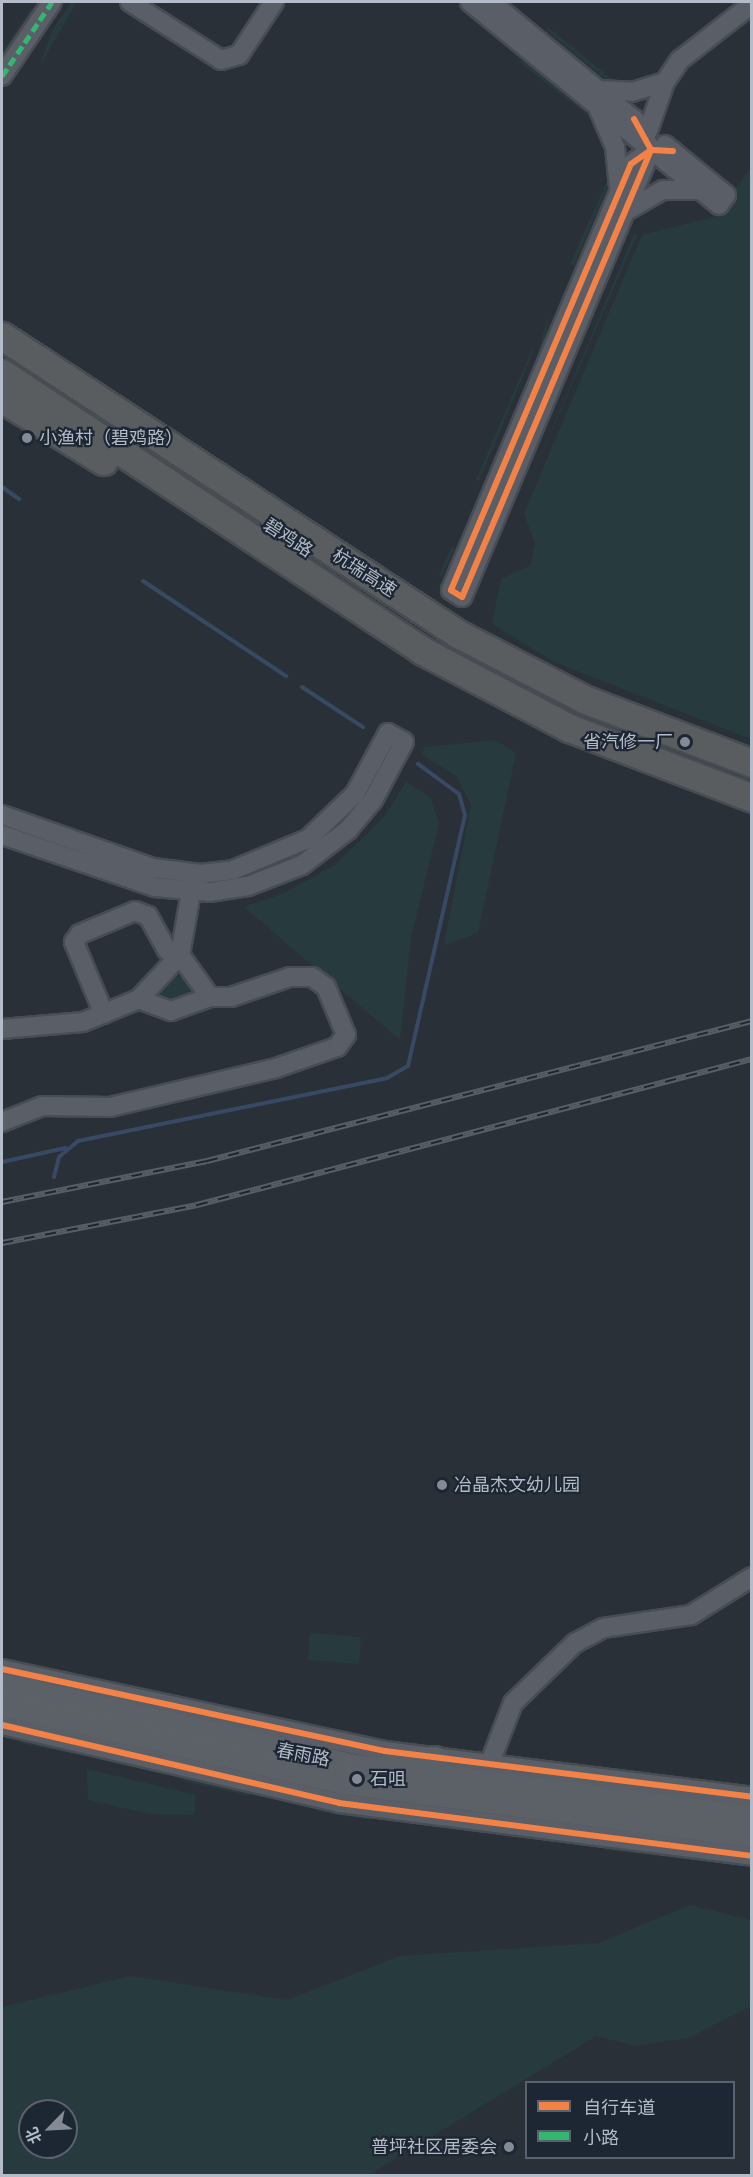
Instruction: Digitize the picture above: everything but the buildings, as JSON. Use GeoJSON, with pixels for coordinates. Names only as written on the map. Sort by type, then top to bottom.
{"type":"FeatureCollection","features":[{"type":"Feature","properties":{"kind":"highway","name":"杭瑞高速"},"geometry":{"type":"LineString","coordinates":[[2,336],[458,634],[586,700],[752,763]]}},
{"type":"Feature","properties":{"kind":"highway","name":"碧鸡路"},"geometry":{"type":"LineString","coordinates":[[2,349],[433,631],[577,707],[752,774]]}},
{"type":"Feature","properties":{"kind":"highway","name":"碧鸡路"},"geometry":{"type":"LineString","coordinates":[[2,373],[423,651],[569,728],[752,798]]}},
{"type":"Feature","properties":{"kind":"highway"},"geometry":{"type":"LineString","coordinates":[[2,390],[399,651],[486,700],[620,763],[752,810]]}},
{"type":"Feature","properties":{"kind":"highway"},"geometry":{"type":"LineString","coordinates":[[2,399],[180,509]]}},
{"type":"Feature","properties":{"kind":"main road","name":"春雨路"},"geometry":{"type":"LineString","coordinates":[[2,1685],[356,1766],[752,1816]]}},
{"type":"Feature","properties":{"kind":"main road","name":"春雨路"},"geometry":{"type":"LineString","coordinates":[[2,1705],[342,1783],[752,1836]]}},
{"type":"Feature","properties":{"kind":"main road"},"geometry":{"type":"LineString","coordinates":[[356,1766],[436,1758]]}},
{"type":"Feature","properties":{"kind":"street"},"geometry":{"type":"LineString","coordinates":[[2,76],[52,2]]}},
{"type":"Feature","properties":{"kind":"street"},"geometry":{"type":"LineString","coordinates":[[130,2],[222,60],[239,55],[265,5]]}},
{"type":"Feature","properties":{"kind":"street"},"geometry":{"type":"LineString","coordinates":[[470,2],[598,98],[634,119],[726,195],[719,206],[651,150],[598,98],[491,2]]}},
{"type":"Feature","properties":{"kind":"street"},"geometry":{"type":"LineString","coordinates":[[648,131],[665,82],[680,60],[752,4]]}},
{"type":"Feature","properties":{"kind":"street"},"geometry":{"type":"LineString","coordinates":[[598,98],[632,92],[665,82]]}},
{"type":"Feature","properties":{"kind":"street"},"geometry":{"type":"LineString","coordinates":[[598,98],[619,162],[622,203],[462,597],[451,590],[622,203],[651,150]]}},
{"type":"Feature","properties":{"kind":"street"},"geometry":{"type":"LineString","coordinates":[[634,119],[651,150]]}},
{"type":"Feature","properties":{"kind":"street"},"geometry":{"type":"LineString","coordinates":[[651,150],[673,151]]}},
{"type":"Feature","properties":{"kind":"street"},"geometry":{"type":"LineString","coordinates":[[622,203],[663,190],[689,186],[702,192]]}},
{"type":"Feature","properties":{"kind":"street"},"geometry":{"type":"LineString","coordinates":[[2,815],[153,868],[201,874],[240,869],[295,848],[333,819],[396,738],[362,815],[319,855],[257,883],[191,892],[137,882],[2,835]]}},
{"type":"Feature","properties":{"kind":"street"},"geometry":{"type":"LineString","coordinates":[[2,1029],[68,1025],[104,1014],[139,999],[180,955],[191,892]]}},
{"type":"Feature","properties":{"kind":"street"},"geometry":{"type":"LineString","coordinates":[[104,1014],[76,950],[80,934],[141,912],[153,922],[167,950],[180,955],[210,997]]}},
{"type":"Feature","properties":{"kind":"street"},"geometry":{"type":"LineString","coordinates":[[2,1122],[42,1106],[110,1107],[276,1068],[337,1047],[346,1035],[326,987],[312,977],[290,977],[231,997],[210,997],[171,1011],[139,999]]}},
{"type":"Feature","properties":{"kind":"street"},"geometry":{"type":"LineString","coordinates":[[489,1765],[513,1703],[575,1642],[603,1628],[691,1615],[752,1577]]}},
{"type":"Feature","properties":{"kind":"street"},"geometry":{"type":"LineString","coordinates":[[2,1670],[76,1682],[288,1733],[436,1758],[752,1797]]}},
{"type":"Feature","properties":{"kind":"street"},"geometry":{"type":"LineString","coordinates":[[2,1725],[350,1804],[752,1856]]}},
{"type":"Feature","properties":{"kind":"green space"},"geometry":{"type":"Polygon","coordinates":[[[71,2],[77,2],[39,67],[52,31],[71,2]]]}},
{"type":"Feature","properties":{"kind":"green space"},"geometry":{"type":"Polygon","coordinates":[[[31,9],[33,12],[2,59],[2,51],[31,9]]]}},
{"type":"Feature","properties":{"kind":"green space"},"geometry":{"type":"Polygon","coordinates":[[[548,27],[619,85],[616,88],[546,30],[548,27]]]}},
{"type":"Feature","properties":{"kind":"green space"},"geometry":{"type":"Polygon","coordinates":[[[522,59],[591,117],[592,119],[519,62],[522,59]]]}},
{"type":"Feature","properties":{"kind":"green space"},"geometry":{"type":"Polygon","coordinates":[[[751,168],[751,739],[554,662],[492,624],[501,579],[530,566],[535,544],[524,513],[642,235],[714,217],[751,168]]]}},
{"type":"Feature","properties":{"kind":"green space"},"geometry":{"type":"Polygon","coordinates":[[[607,181],[609,184],[574,266],[570,264],[607,181]]]}},
{"type":"Feature","properties":{"kind":"green space"},"geometry":{"type":"Polygon","coordinates":[[[634,214],[635,217],[509,512],[630,215],[634,214]]]}},
{"type":"Feature","properties":{"kind":"green space"},"geometry":{"type":"Polygon","coordinates":[[[634,234],[637,235],[517,512],[634,234]]]}},
{"type":"Feature","properties":{"kind":"green space"},"geometry":{"type":"Polygon","coordinates":[[[548,316],[546,345],[486,486],[537,357],[548,316]]]}},
{"type":"Feature","properties":{"kind":"green space"},"geometry":{"type":"Polygon","coordinates":[[[532,349],[534,350],[479,481],[476,480],[532,349]]]}},
{"type":"Feature","properties":{"kind":"green space"},"geometry":{"type":"Polygon","coordinates":[[[451,547],[455,549],[441,578],[439,575],[451,547]]]}},
{"type":"Feature","properties":{"kind":"green space"},"geometry":{"type":"Polygon","coordinates":[[[495,740],[516,753],[478,933],[444,945],[471,805],[456,776],[421,754],[425,747],[495,740]]]}},
{"type":"Feature","properties":{"kind":"green space"},"geometry":{"type":"Polygon","coordinates":[[[406,782],[430,797],[439,823],[411,938],[400,1040],[244,907],[282,894],[335,865],[384,817],[406,782]]]}},
{"type":"Feature","properties":{"kind":"green space"},"geometry":{"type":"Polygon","coordinates":[[[177,976],[186,976],[200,995],[189,1005],[152,1000],[154,991],[177,976]]]}},
{"type":"Feature","properties":{"kind":"green space"},"geometry":{"type":"Polygon","coordinates":[[[310,1633],[361,1637],[359,1664],[308,1660],[310,1633]]]}},
{"type":"Feature","properties":{"kind":"green space"},"geometry":{"type":"Polygon","coordinates":[[[24,1739],[72,1751],[74,1754],[19,1743],[24,1739]]]}},
{"type":"Feature","properties":{"kind":"green space"},"geometry":{"type":"Polygon","coordinates":[[[87,1769],[196,1795],[194,1815],[150,1814],[88,1800],[87,1769]]]}},
{"type":"Feature","properties":{"kind":"green space"},"geometry":{"type":"Polygon","coordinates":[[[184,1777],[249,1793],[249,1796],[183,1781],[184,1777]]]}},
{"type":"Feature","properties":{"kind":"green space"},"geometry":{"type":"Polygon","coordinates":[[[317,1807],[369,1817],[369,1820],[316,1811],[317,1807]]]}},
{"type":"Feature","properties":{"kind":"green space"},"geometry":{"type":"Polygon","coordinates":[[[605,1847],[694,1858],[694,1860],[604,1850],[605,1847]]]}},
{"type":"Feature","properties":{"kind":"green space"},"geometry":{"type":"Polygon","coordinates":[[[690,1905],[751,1920],[751,2006],[688,2038],[636,2046],[596,2036],[369,2175],[2,2175],[2,2007],[130,1976],[287,2000],[400,1956],[599,1943],[690,1905]]]}},
{"type":"Feature","properties":{"kind":"waterway"},"geometry":{"type":"LineString","coordinates":[[2,487],[19,499]]}},
{"type":"Feature","properties":{"kind":"waterway"},"geometry":{"type":"LineString","coordinates":[[143,581],[286,676]]}},
{"type":"Feature","properties":{"kind":"waterway"},"geometry":{"type":"LineString","coordinates":[[302,687],[363,727]]}},
{"type":"Feature","properties":{"kind":"waterway"},"geometry":{"type":"LineString","coordinates":[[54,1177],[59,1157],[78,1141],[387,1078],[408,1066],[465,815],[459,794],[418,764]]}},
{"type":"Feature","properties":{"kind":"waterway"},"geometry":{"type":"LineString","coordinates":[[2,1162],[65,1148]]}},
{"type":"Feature","properties":{"kind":"railway"},"geometry":{"type":"LineString","coordinates":[[2,1202],[207,1161],[752,1021]]}},
{"type":"Feature","properties":{"kind":"railway"},"geometry":{"type":"LineString","coordinates":[[2,1243],[197,1205],[752,1059]]}},
{"type":"Feature","properties":{"kind":"marked path"},"geometry":{"type":"LineString","coordinates":[[2,76],[52,2]]}},
{"type":"Feature","properties":{"kind":"cycle path"},"geometry":{"type":"LineString","coordinates":[[634,119],[651,150],[462,597],[451,590],[631,164],[651,150],[673,151]]}},
{"type":"Feature","properties":{"kind":"cycle path"},"geometry":{"type":"LineString","coordinates":[[2,1669],[385,1751],[752,1797]]}},
{"type":"Feature","properties":{"kind":"cycle path"},"geometry":{"type":"LineString","coordinates":[[2,1725],[339,1803],[752,1856]]}},
{"type":"Feature","properties":{"kind":"place","name":"小渔村（碧鸡路）"},"geometry":{"type":"Point","coordinates":[27,438]}},
{"type":"Feature","properties":{"kind":"place","name":"省汽修一厂"},"geometry":{"type":"Point","coordinates":[685,742]}},
{"type":"Feature","properties":{"kind":"place","name":"冶晶杰文幼儿园"},"geometry":{"type":"Point","coordinates":[442,1485]}},
{"type":"Feature","properties":{"kind":"place","name":"石咀"},"geometry":{"type":"Point","coordinates":[357,1779]}},
{"type":"Feature","properties":{"kind":"place","name":"普坪社区居委会"},"geometry":{"type":"Point","coordinates":[509,2147]}}]}
